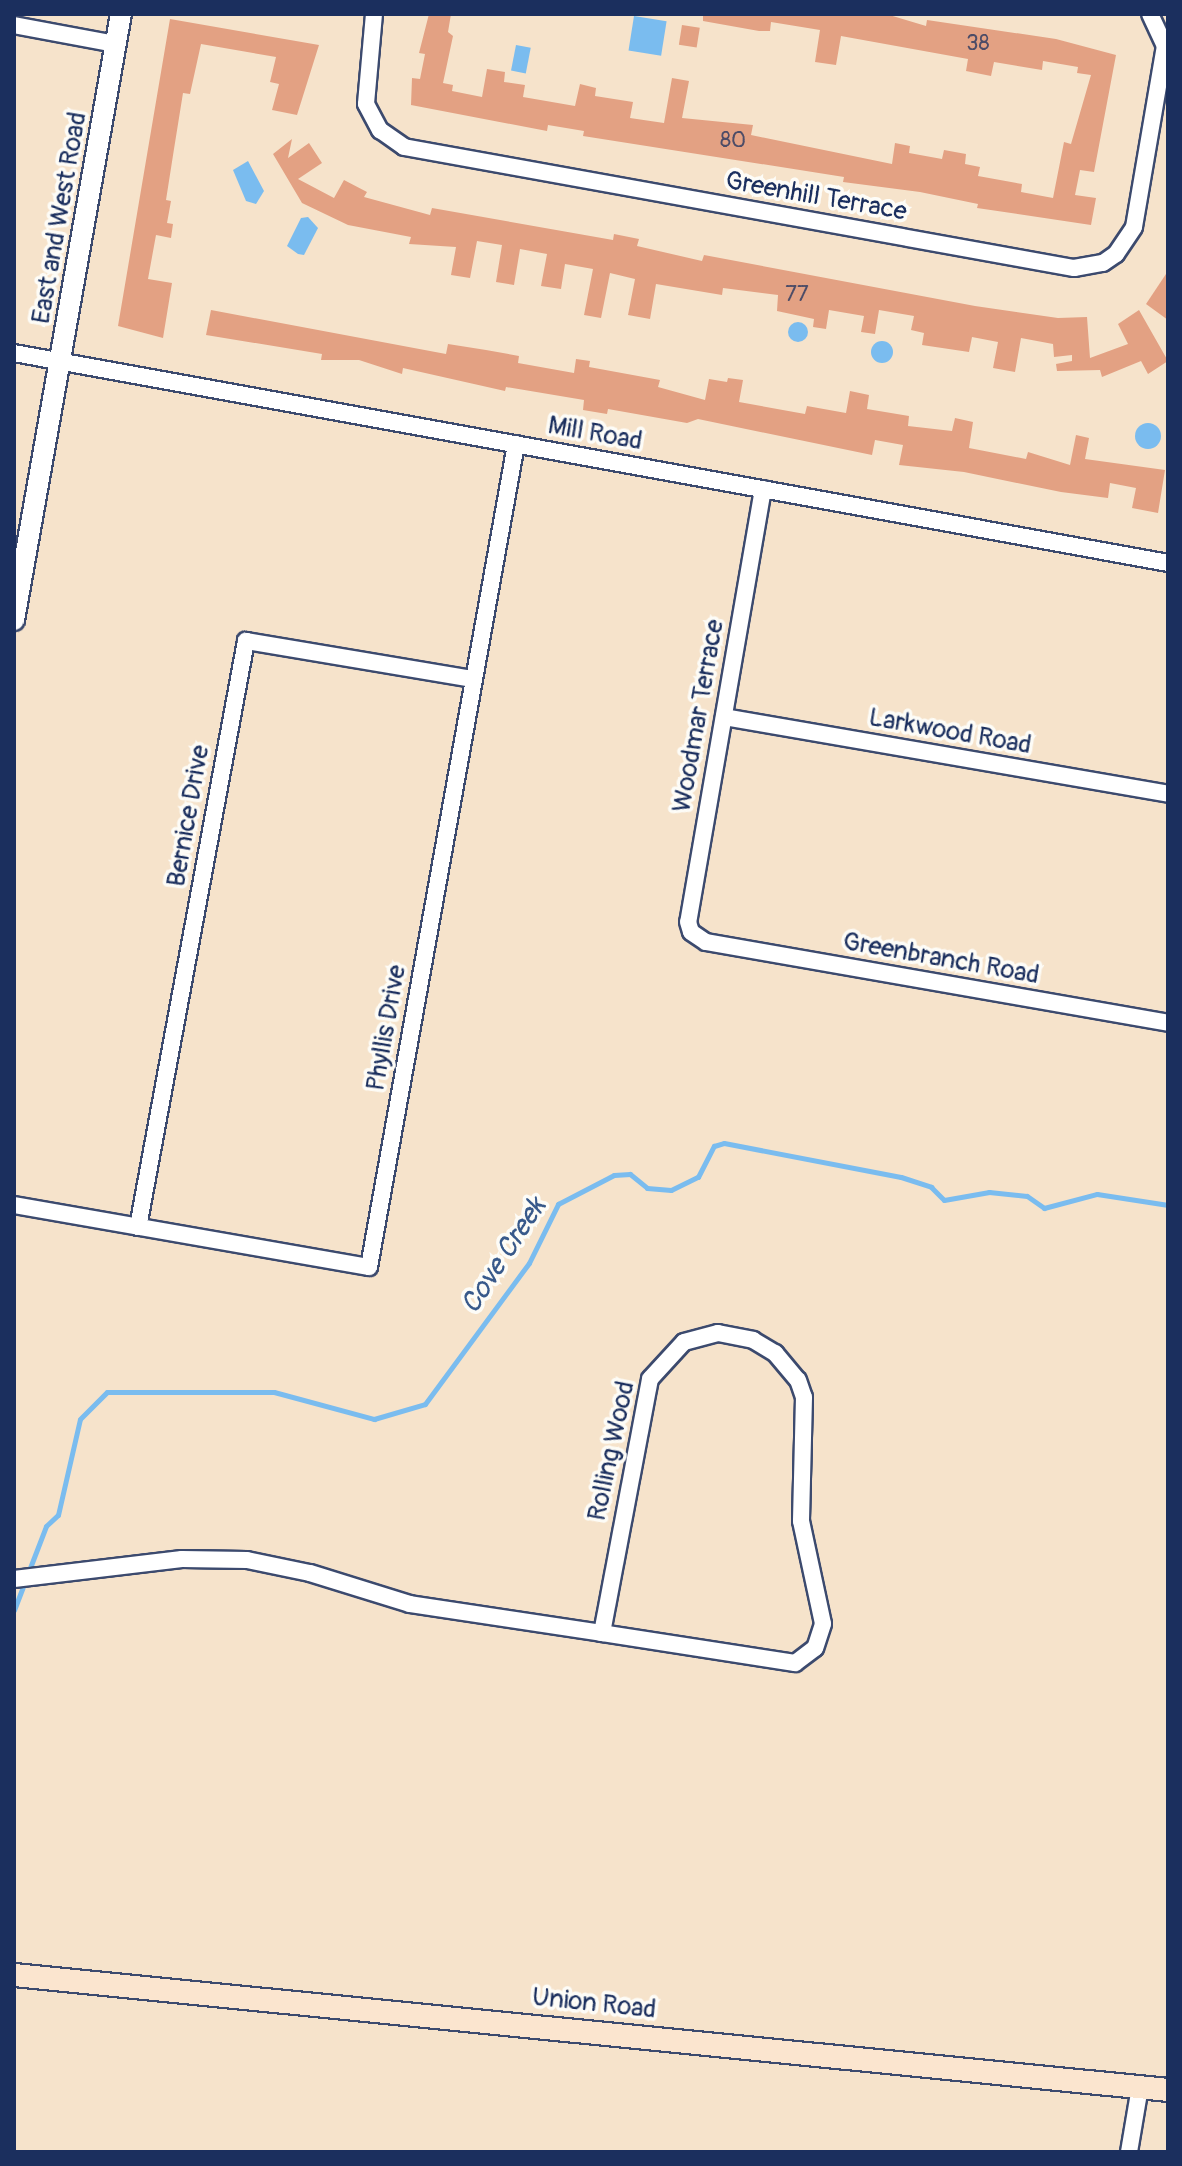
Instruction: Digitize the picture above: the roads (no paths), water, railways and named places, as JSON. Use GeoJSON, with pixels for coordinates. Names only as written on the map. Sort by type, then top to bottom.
{"type":"FeatureCollection","features":[{"type":"Feature","properties":{"kind":"main road","name":"Union Road"},"geometry":{"type":"LineString","coordinates":[[14,1975],[1168,2090]]}},
{"type":"Feature","properties":{"kind":"street","name":"East and West Road"},"geometry":{"type":"LineString","coordinates":[[14,620],[121,14]]}},
{"type":"Feature","properties":{"kind":"street","name":"Greenhill Terrace"},"geometry":{"type":"LineString","coordinates":[[374,14],[366,104],[380,130],[404,147],[1074,268],[1116,254],[1135,222],[1165,46],[1150,14]]}},
{"type":"Feature","properties":{"kind":"street"},"geometry":{"type":"LineString","coordinates":[[14,25],[116,44]]}},
{"type":"Feature","properties":{"kind":"street","name":"Mill Road"},"geometry":{"type":"LineString","coordinates":[[14,353],[1168,563]]}},
{"type":"Feature","properties":{"kind":"street","name":"Phyllis Drive"},"geometry":{"type":"LineString","coordinates":[[14,1205],[369,1267],[516,444]]}},
{"type":"Feature","properties":{"kind":"street","name":"Woodmar Terrace"},"geometry":{"type":"LineString","coordinates":[[706,942],[697,939],[688,922],[763,489]]}},
{"type":"Feature","properties":{"kind":"street","name":"Bernice Drive"},"geometry":{"type":"LineString","coordinates":[[138,1227],[246,641],[473,679]]}},
{"type":"Feature","properties":{"kind":"street","name":"Larkwood Road"},"geometry":{"type":"LineString","coordinates":[[724,717],[1168,794]]}},
{"type":"Feature","properties":{"kind":"street","name":"Greenbranch Road"},"geometry":{"type":"LineString","coordinates":[[706,942],[1168,1023]]}},
{"type":"Feature","properties":{"kind":"street","name":"Rolling Wood"},"geometry":{"type":"LineString","coordinates":[[14,1579],[59,1578],[182,1559],[247,1560],[310,1573],[410,1604],[783,1665],[806,1657],[821,1637],[822,1614],[801,1521],[804,1397],[788,1365],[753,1340],[718,1333],[700,1336],[669,1353],[650,1379],[602,1633]]}},
{"type":"Feature","properties":{"kind":"street"},"geometry":{"type":"LineString","coordinates":[[1129,2152],[1140,2087]]}},
{"type":"Feature","properties":{"kind":"water"},"geometry":{"type":"Polygon","coordinates":[[[634,16],[667,21],[661,56],[629,51],[634,16]]]}},
{"type":"Feature","properties":{"kind":"water"},"geometry":{"type":"Polygon","coordinates":[[[516,45],[531,48],[526,73],[511,71],[516,45]]]}},
{"type":"Feature","properties":{"kind":"water"},"geometry":{"type":"Polygon","coordinates":[[[248,161],[264,191],[256,204],[246,201],[233,170],[248,161]]]}},
{"type":"Feature","properties":{"kind":"water"},"geometry":{"type":"Polygon","coordinates":[[[308,217],[318,228],[304,255],[298,254],[287,246],[301,218],[308,217]]]}},
{"type":"Feature","properties":{"kind":"water"},"geometry":{"type":"Polygon","coordinates":[[[798,322],[805,325],[808,332],[805,339],[798,342],[791,339],[788,332],[791,325],[798,322]]]}},
{"type":"Feature","properties":{"kind":"water"},"geometry":{"type":"Polygon","coordinates":[[[882,341],[893,352],[882,363],[871,352],[882,341]]]}},
{"type":"Feature","properties":{"kind":"water"},"geometry":{"type":"Polygon","coordinates":[[[1148,423],[1157,427],[1161,436],[1157,445],[1148,449],[1139,445],[1135,436],[1139,427],[1148,423]]]}},
{"type":"Feature","properties":{"kind":"waterway","name":"Cove Creek"},"geometry":{"type":"LineString","coordinates":[[28,1573],[46,1526],[58,1515],[80,1419],[107,1392],[274,1392],[374,1419],[425,1404],[529,1263],[558,1204],[614,1175],[630,1174],[647,1188],[671,1190],[698,1177],[714,1146],[724,1143],[901,1177],[931,1187],[944,1200],[989,1192],[1027,1196],[1044,1208],[1097,1194],[1168,1205]]}},
{"type":"Feature","properties":{"kind":"waterway","name":"Cove Creek"},"geometry":{"type":"LineString","coordinates":[[14,1610],[25,1582]]}}]}
